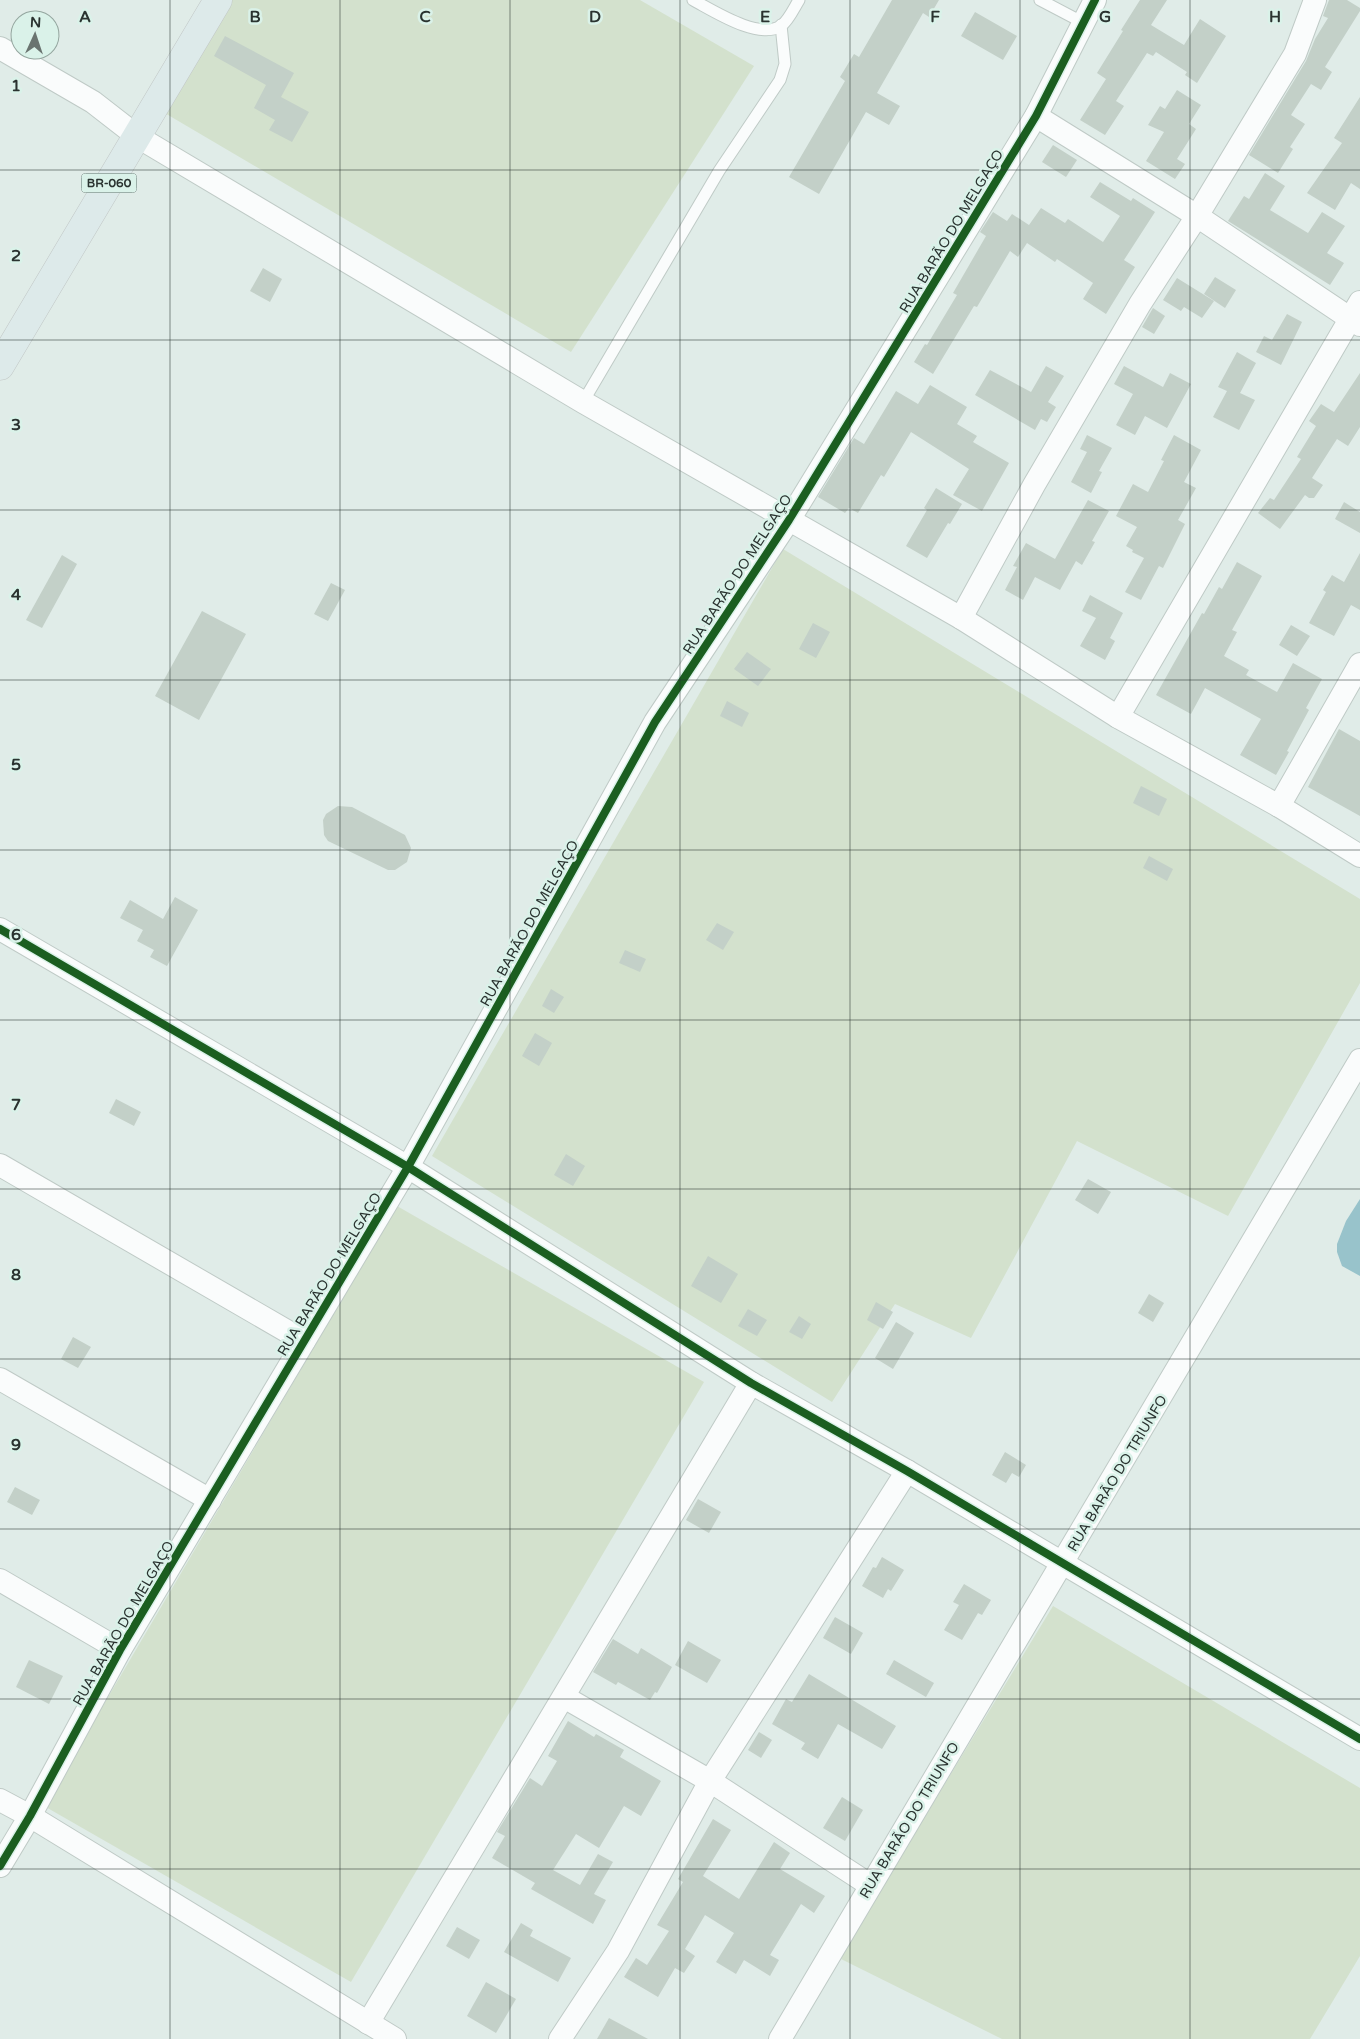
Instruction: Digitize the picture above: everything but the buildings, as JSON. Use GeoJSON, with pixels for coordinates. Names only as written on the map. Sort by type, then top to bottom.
{"type":"FeatureCollection","features":[{"type":"Feature","properties":{"kind":"main road","name":"BR-060"},"geometry":{"type":"LineString","coordinates":[[0,366],[218,0]]}},
{"type":"Feature","properties":{"kind":"street","name":"RUA BARÃO DO MELGAÇO"},"geometry":{"type":"LineString","coordinates":[[0,1866],[30,1816],[120,1650],[408,1167],[656,722],[789,520],[1036,116],[1082,22],[1095,0]]}},
{"type":"Feature","properties":{"kind":"street"},"geometry":{"type":"LineString","coordinates":[[960,618],[1034,485],[1135,313],[1197,216],[1295,54],[1315,0]]}},
{"type":"Feature","properties":{"kind":"street"},"geometry":{"type":"LineString","coordinates":[[0,48],[93,102],[138,137],[583,402],[960,618],[1118,717],[1279,806],[1360,856]]}},
{"type":"Feature","properties":{"kind":"street"},"geometry":{"type":"LineString","coordinates":[[1036,116],[1357,315],[1118,717]]}},
{"type":"Feature","properties":{"kind":"street"},"geometry":{"type":"LineString","coordinates":[[1279,806],[1360,664]]}},
{"type":"Feature","properties":{"kind":"street"},"geometry":{"type":"LineString","coordinates":[[0,929],[408,1167],[751,1383],[907,1471],[1062,1565],[1360,1739]]}},
{"type":"Feature","properties":{"kind":"street","name":"RUA BARÃO DO TRIUNFO"},"geometry":{"type":"LineString","coordinates":[[780,2039],[1360,1060]]}},
{"type":"Feature","properties":{"kind":"street"},"geometry":{"type":"LineString","coordinates":[[0,1165],[304,1341]]}},
{"type":"Feature","properties":{"kind":"street"},"geometry":{"type":"LineString","coordinates":[[0,1379],[210,1500]]}},
{"type":"Feature","properties":{"kind":"street"},"geometry":{"type":"LineString","coordinates":[[368,2023],[751,1383]]}},
{"type":"Feature","properties":{"kind":"street"},"geometry":{"type":"LineString","coordinates":[[560,2039],[618,1951],[710,1781],[907,1471]]}},
{"type":"Feature","properties":{"kind":"street"},"geometry":{"type":"LineString","coordinates":[[0,1580],[120,1650]]}},
{"type":"Feature","properties":{"kind":"street"},"geometry":{"type":"LineString","coordinates":[[564,1697],[710,1781],[870,1885]]}},
{"type":"Feature","properties":{"kind":"street"},"geometry":{"type":"LineString","coordinates":[[0,1800],[30,1816],[395,2039]]}},
{"type":"Feature","properties":{"kind":"lane"},"geometry":{"type":"LineString","coordinates":[[693,0],[749,28],[761,30],[781,25],[787,20],[799,0]]}},
{"type":"Feature","properties":{"kind":"lane"},"geometry":{"type":"LineString","coordinates":[[1040,0],[1082,22]]}},
{"type":"Feature","properties":{"kind":"lane"},"geometry":{"type":"LineString","coordinates":[[583,402],[719,171],[780,80],[785,58],[781,25]]}},
{"type":"Feature","properties":{"kind":"green space"},"geometry":{"type":"Polygon","coordinates":[[[230,0],[640,0],[754,66],[571,352],[163,112],[230,0]]]}},
{"type":"Feature","properties":{"kind":"green space"},"geometry":{"type":"Polygon","coordinates":[[[783,549],[1360,899],[1360,983],[1228,1216],[1077,1141],[971,1338],[895,1304],[832,1402],[432,1156],[783,549]]]}},
{"type":"Feature","properties":{"kind":"green space"},"geometry":{"type":"Polygon","coordinates":[[[397,1206],[704,1382],[351,1982],[44,1806],[397,1206]]]}},
{"type":"Feature","properties":{"kind":"green space"},"geometry":{"type":"Polygon","coordinates":[[[1053,1606],[1360,1788],[1360,1956],[1310,2039],[1002,2039],[839,1958],[1053,1606]]]}},
{"type":"Feature","properties":{"kind":"water"},"geometry":{"type":"Polygon","coordinates":[[[1360,1199],[1360,1276],[1342,1266],[1337,1252],[1337,1244],[1346,1221],[1360,1199]]]}},
{"type":"Feature","properties":{"kind":"cycle path"},"geometry":{"type":"LineString","coordinates":[[0,1866],[30,1816],[120,1650],[408,1167],[655,722],[789,520],[1036,116],[1095,0]]}},
{"type":"Feature","properties":{"kind":"cycle path"},"geometry":{"type":"LineString","coordinates":[[0,929],[408,1167],[751,1383],[907,1471],[1360,1739]]}}]}
